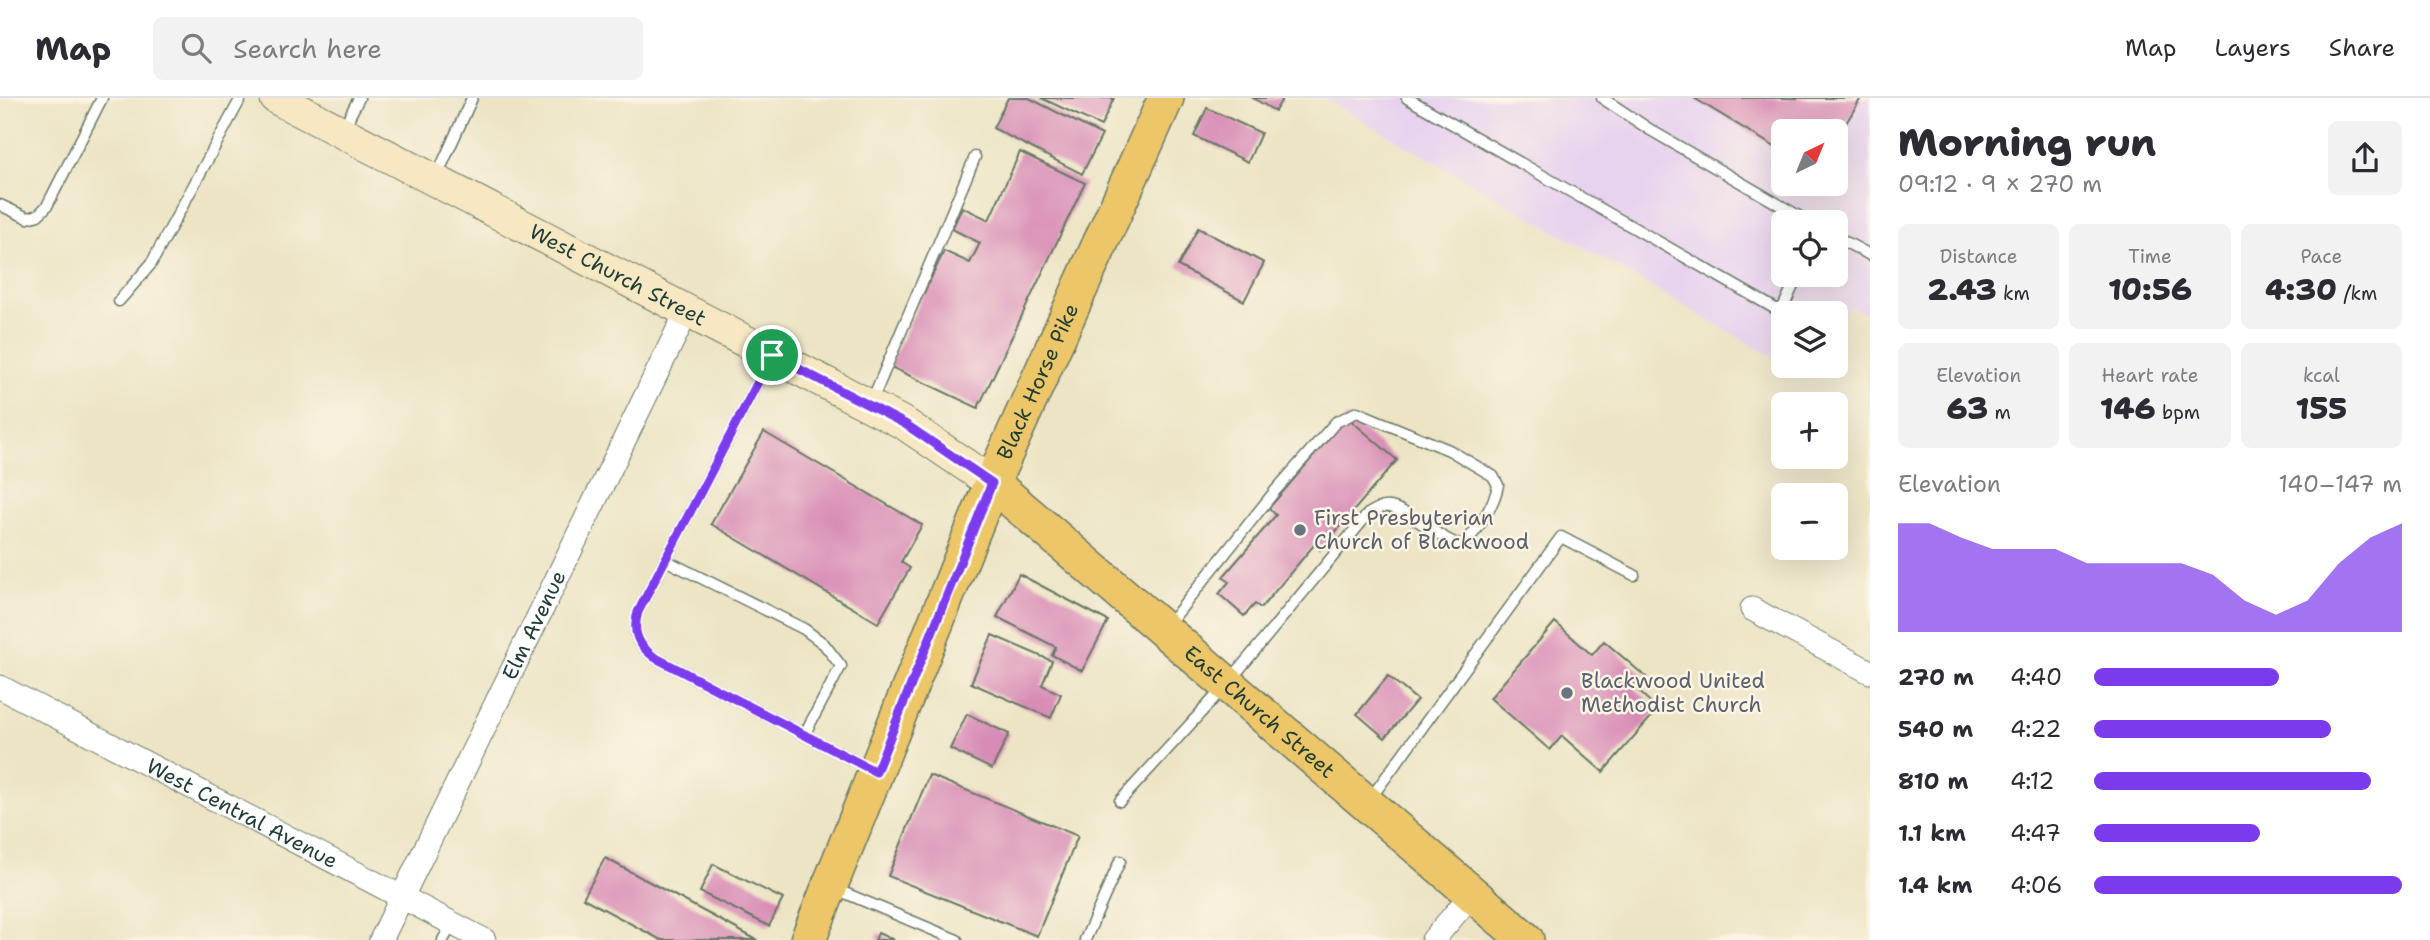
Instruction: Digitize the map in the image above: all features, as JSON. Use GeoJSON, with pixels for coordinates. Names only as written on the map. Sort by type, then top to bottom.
{"type":"FeatureCollection","features":[{"type":"Feature","properties":{"kind":"main road","name":"West Church Street"},"geometry":{"type":"LineString","coordinates":[[276,98],[905,424],[992,483]]}},
{"type":"Feature","properties":{"kind":"main road","name":"Black Horse Pike"},"geometry":{"type":"LineString","coordinates":[[808,940],[992,483],[1166,98]]}},
{"type":"Feature","properties":{"kind":"main road","name":"East Church Street"},"geometry":{"type":"LineString","coordinates":[[992,483],[1526,940]]}},
{"type":"Feature","properties":{"kind":"street","name":"Elm Avenue"},"geometry":{"type":"LineString","coordinates":[[381,940],[687,311]]}},
{"type":"Feature","properties":{"kind":"street"},"geometry":{"type":"LineString","coordinates":[[1752,609],[1870,672]]}},
{"type":"Feature","properties":{"kind":"street","name":"West Central Avenue"},"geometry":{"type":"LineString","coordinates":[[0,687],[401,898],[448,932],[485,940]]}},
{"type":"Feature","properties":{"kind":"street"},"geometry":{"type":"LineString","coordinates":[[1433,940],[1472,894]]}},
{"type":"Feature","properties":{"kind":"lane"},"geometry":{"type":"LineString","coordinates":[[0,205],[28,218],[38,215],[47,206],[102,98]]}},
{"type":"Feature","properties":{"kind":"lane"},"geometry":{"type":"LineString","coordinates":[[119,301],[151,264],[241,98]]}},
{"type":"Feature","properties":{"kind":"lane"},"geometry":{"type":"LineString","coordinates":[[341,132],[359,98]]}},
{"type":"Feature","properties":{"kind":"lane"},"geometry":{"type":"LineString","coordinates":[[434,180],[472,98]]}},
{"type":"Feature","properties":{"kind":"lane"},"geometry":{"type":"LineString","coordinates":[[1407,98],[1780,312],[1792,287]]}},
{"type":"Feature","properties":{"kind":"lane"},"geometry":{"type":"LineString","coordinates":[[1602,98],[1652,131],[1788,210]]}},
{"type":"Feature","properties":{"kind":"lane"},"geometry":{"type":"LineString","coordinates":[[869,406],[975,157]]}},
{"type":"Feature","properties":{"kind":"lane"},"geometry":{"type":"LineString","coordinates":[[1848,243],[1870,255]]}},
{"type":"Feature","properties":{"kind":"lane"},"geometry":{"type":"LineString","coordinates":[[772,355],[665,560],[635,622],[635,633],[641,647],[654,657],[876,772]]}},
{"type":"Feature","properties":{"kind":"lane"},"geometry":{"type":"LineString","coordinates":[[1120,800],[1227,684],[1368,514],[1381,507],[1396,509],[1447,541],[1460,545],[1470,540],[1496,497],[1499,485],[1493,476],[1449,450],[1357,412],[1346,416],[1336,422],[1275,491],[1164,630]]}},
{"type":"Feature","properties":{"kind":"lane"},"geometry":{"type":"LineString","coordinates":[[1367,804],[1561,537],[1634,575]]}},
{"type":"Feature","properties":{"kind":"lane"},"geometry":{"type":"LineString","coordinates":[[665,560],[804,629],[824,644],[841,666],[804,735]]}},
{"type":"Feature","properties":{"kind":"lane"},"geometry":{"type":"LineString","coordinates":[[1085,940],[1120,861]]}},
{"type":"Feature","properties":{"kind":"lane"},"geometry":{"type":"LineString","coordinates":[[830,887],[957,940]]}},
{"type":"Feature","properties":{"kind":"shaded area"},"geometry":{"type":"Polygon","coordinates":[[[1324,98],[1870,98],[1870,316],[1849,306],[1848,308],[1848,301],[1771,301],[1771,356],[1324,98]]]}},
{"type":"Feature","properties":{"kind":"building"},"geometry":{"type":"Polygon","coordinates":[[[1008,98],[1029,98],[1102,135],[1082,174],[993,128],[1008,98]]]}},
{"type":"Feature","properties":{"kind":"building"},"geometry":{"type":"Polygon","coordinates":[[[1041,98],[1114,98],[1101,126],[1041,98]]]}},
{"type":"Feature","properties":{"kind":"building"},"geometry":{"type":"Polygon","coordinates":[[[1253,98],[1283,98],[1275,111],[1253,98]]]}},
{"type":"Feature","properties":{"kind":"building"},"geometry":{"type":"Polygon","coordinates":[[[1694,98],[1861,98],[1848,120],[1771,119],[1771,145],[1694,98]]]}},
{"type":"Feature","properties":{"kind":"building"},"geometry":{"type":"Polygon","coordinates":[[[1207,108],[1261,133],[1248,162],[1194,136],[1207,108]]]}},
{"type":"Feature","properties":{"kind":"building"},"geometry":{"type":"Polygon","coordinates":[[[1020,152],[1085,183],[978,408],[889,366],[944,251],[970,263],[980,243],[952,229],[962,207],[989,220],[1020,152]]]}},
{"type":"Feature","properties":{"kind":"building"},"geometry":{"type":"Polygon","coordinates":[[[1198,228],[1264,263],[1244,301],[1178,266],[1198,228]]]}},
{"type":"Feature","properties":{"kind":"building","name":"First Presbyterian Church of Blackwood"},"geometry":{"type":"Polygon","coordinates":[[[1347,417],[1397,460],[1320,550],[1314,545],[1261,608],[1255,604],[1244,616],[1219,594],[1229,582],[1223,577],[1276,515],[1269,508],[1347,417]]]}},
{"type":"Feature","properties":{"kind":"building"},"geometry":{"type":"Polygon","coordinates":[[[764,432],[922,525],[901,562],[910,568],[878,623],[711,524],[764,432]]]}},
{"type":"Feature","properties":{"kind":"building"},"geometry":{"type":"Polygon","coordinates":[[[1019,574],[1108,621],[1082,671],[1052,655],[1056,647],[997,617],[1019,574]]]}},
{"type":"Feature","properties":{"kind":"building","name":"Blackwood United Methodist Church"},"geometry":{"type":"Polygon","coordinates":[[[1555,622],[1592,655],[1604,641],[1646,677],[1636,689],[1658,709],[1603,772],[1562,736],[1550,750],[1490,698],[1555,622]]]}},
{"type":"Feature","properties":{"kind":"building"},"geometry":{"type":"Polygon","coordinates":[[[992,635],[1052,661],[1042,685],[1061,694],[1051,718],[971,683],[992,635]]]}},
{"type":"Feature","properties":{"kind":"building"},"geometry":{"type":"Polygon","coordinates":[[[1388,676],[1417,700],[1385,738],[1357,714],[1388,676]]]}},
{"type":"Feature","properties":{"kind":"building"},"geometry":{"type":"Polygon","coordinates":[[[967,714],[1009,734],[992,769],[950,749],[967,714]]]}},
{"type":"Feature","properties":{"kind":"building"},"geometry":{"type":"Polygon","coordinates":[[[929,775],[1078,836],[1037,936],[888,876],[929,775]]]}},
{"type":"Feature","properties":{"kind":"building"},"geometry":{"type":"Polygon","coordinates":[[[605,858],[757,940],[661,940],[583,898],[605,858]]]}},
{"type":"Feature","properties":{"kind":"building"},"geometry":{"type":"Polygon","coordinates":[[[713,864],[783,899],[769,926],[700,892],[713,864]]]}},
{"type":"Feature","properties":{"kind":"building"},"geometry":{"type":"Polygon","coordinates":[[[878,933],[894,940],[875,940],[878,933]]]}},
{"type":"Feature","properties":{"kind":"place","name":"First Presbyterian Church of Blackwood"},"geometry":{"type":"Point","coordinates":[1300,530]}},
{"type":"Feature","properties":{"kind":"place","name":"Blackwood United Methodist Church"},"geometry":{"type":"Point","coordinates":[1567,693]}},
{"type":"Feature","properties":{"kind":"route"},"geometry":{"type":"LineString","coordinates":[[772,355],[905,424],[992,483],[876,772],[654,657],[641,647],[635,633],[638,612],[772,355]]}}]}
